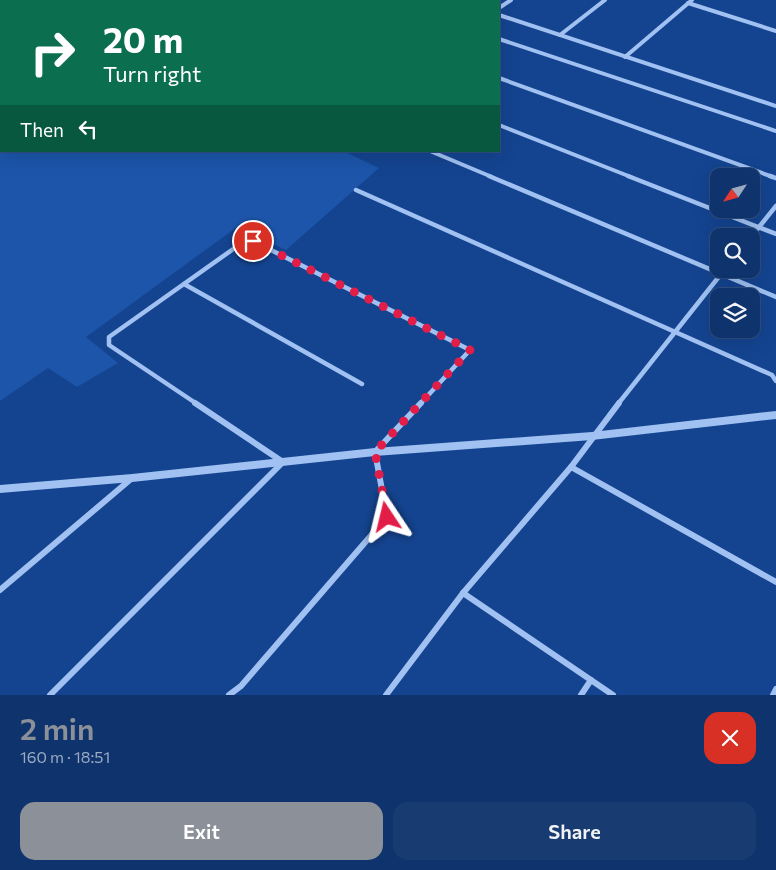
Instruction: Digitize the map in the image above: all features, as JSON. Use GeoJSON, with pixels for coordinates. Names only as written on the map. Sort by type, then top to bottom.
{"type":"FeatureCollection","features":[{"type":"Feature","properties":{"kind":"street"},"geometry":{"type":"LineString","coordinates":[[500,7],[511,0]]}},
{"type":"Feature","properties":{"kind":"street"},"geometry":{"type":"LineString","coordinates":[[560,35],[605,0]]}},
{"type":"Feature","properties":{"kind":"street"},"geometry":{"type":"LineString","coordinates":[[625,57],[690,2],[776,30]]}},
{"type":"Feature","properties":{"kind":"street"},"geometry":{"type":"LineString","coordinates":[[500,14],[776,106]]}},
{"type":"Feature","properties":{"kind":"street"},"geometry":{"type":"LineString","coordinates":[[500,39],[776,131]]}},
{"type":"Feature","properties":{"kind":"street"},"geometry":{"type":"LineString","coordinates":[[500,78],[776,178]]}},
{"type":"Feature","properties":{"kind":"street"},"geometry":{"type":"LineString","coordinates":[[500,125],[776,234]]}},
{"type":"Feature","properties":{"kind":"street"},"geometry":{"type":"LineString","coordinates":[[432,152],[710,269]]}},
{"type":"Feature","properties":{"kind":"street"},"geometry":{"type":"LineString","coordinates":[[356,190],[772,375],[776,381]]}},
{"type":"Feature","properties":{"kind":"street"},"geometry":{"type":"LineString","coordinates":[[759,227],[776,206]]}},
{"type":"Feature","properties":{"kind":"street"},"geometry":{"type":"LineString","coordinates":[[283,462],[109,345],[109,337],[241,242],[253,241],[470,350],[375,452]]}},
{"type":"Feature","properties":{"kind":"street"},"geometry":{"type":"LineString","coordinates":[[386,695],[463,593],[571,467],[592,436],[718,278]]}},
{"type":"Feature","properties":{"kind":"street"},"geometry":{"type":"LineString","coordinates":[[731,278],[776,296]]}},
{"type":"Feature","properties":{"kind":"street"},"geometry":{"type":"LineString","coordinates":[[184,284],[362,384]]}},
{"type":"Feature","properties":{"kind":"street"},"geometry":{"type":"LineString","coordinates":[[0,489],[132,478],[375,452],[592,436],[776,415]]}},
{"type":"Feature","properties":{"kind":"street"},"geometry":{"type":"LineString","coordinates":[[229,695],[241,686],[387,517],[375,452]]}},
{"type":"Feature","properties":{"kind":"street"},"geometry":{"type":"LineString","coordinates":[[50,695],[283,462]]}},
{"type":"Feature","properties":{"kind":"street"},"geometry":{"type":"LineString","coordinates":[[571,467],[776,582]]}},
{"type":"Feature","properties":{"kind":"street"},"geometry":{"type":"LineString","coordinates":[[0,590],[132,478]]}},
{"type":"Feature","properties":{"kind":"street"},"geometry":{"type":"LineString","coordinates":[[463,593],[613,695]]}},
{"type":"Feature","properties":{"kind":"street"},"geometry":{"type":"LineString","coordinates":[[581,695],[591,680]]}},
{"type":"Feature","properties":{"kind":"street"},"geometry":{"type":"LineString","coordinates":[[773,695],[776,689]]}},
{"type":"Feature","properties":{"kind":"shaded area"},"geometry":{"type":"Polygon","coordinates":[[[0,152],[345,152],[379,168],[286,250],[237,227],[86,337],[118,363],[77,387],[48,368],[0,401],[0,152]]]}},
{"type":"Feature","properties":{"kind":"route"},"geometry":{"type":"LineString","coordinates":[[253,241],[470,350],[375,452],[387,517]]}}]}
